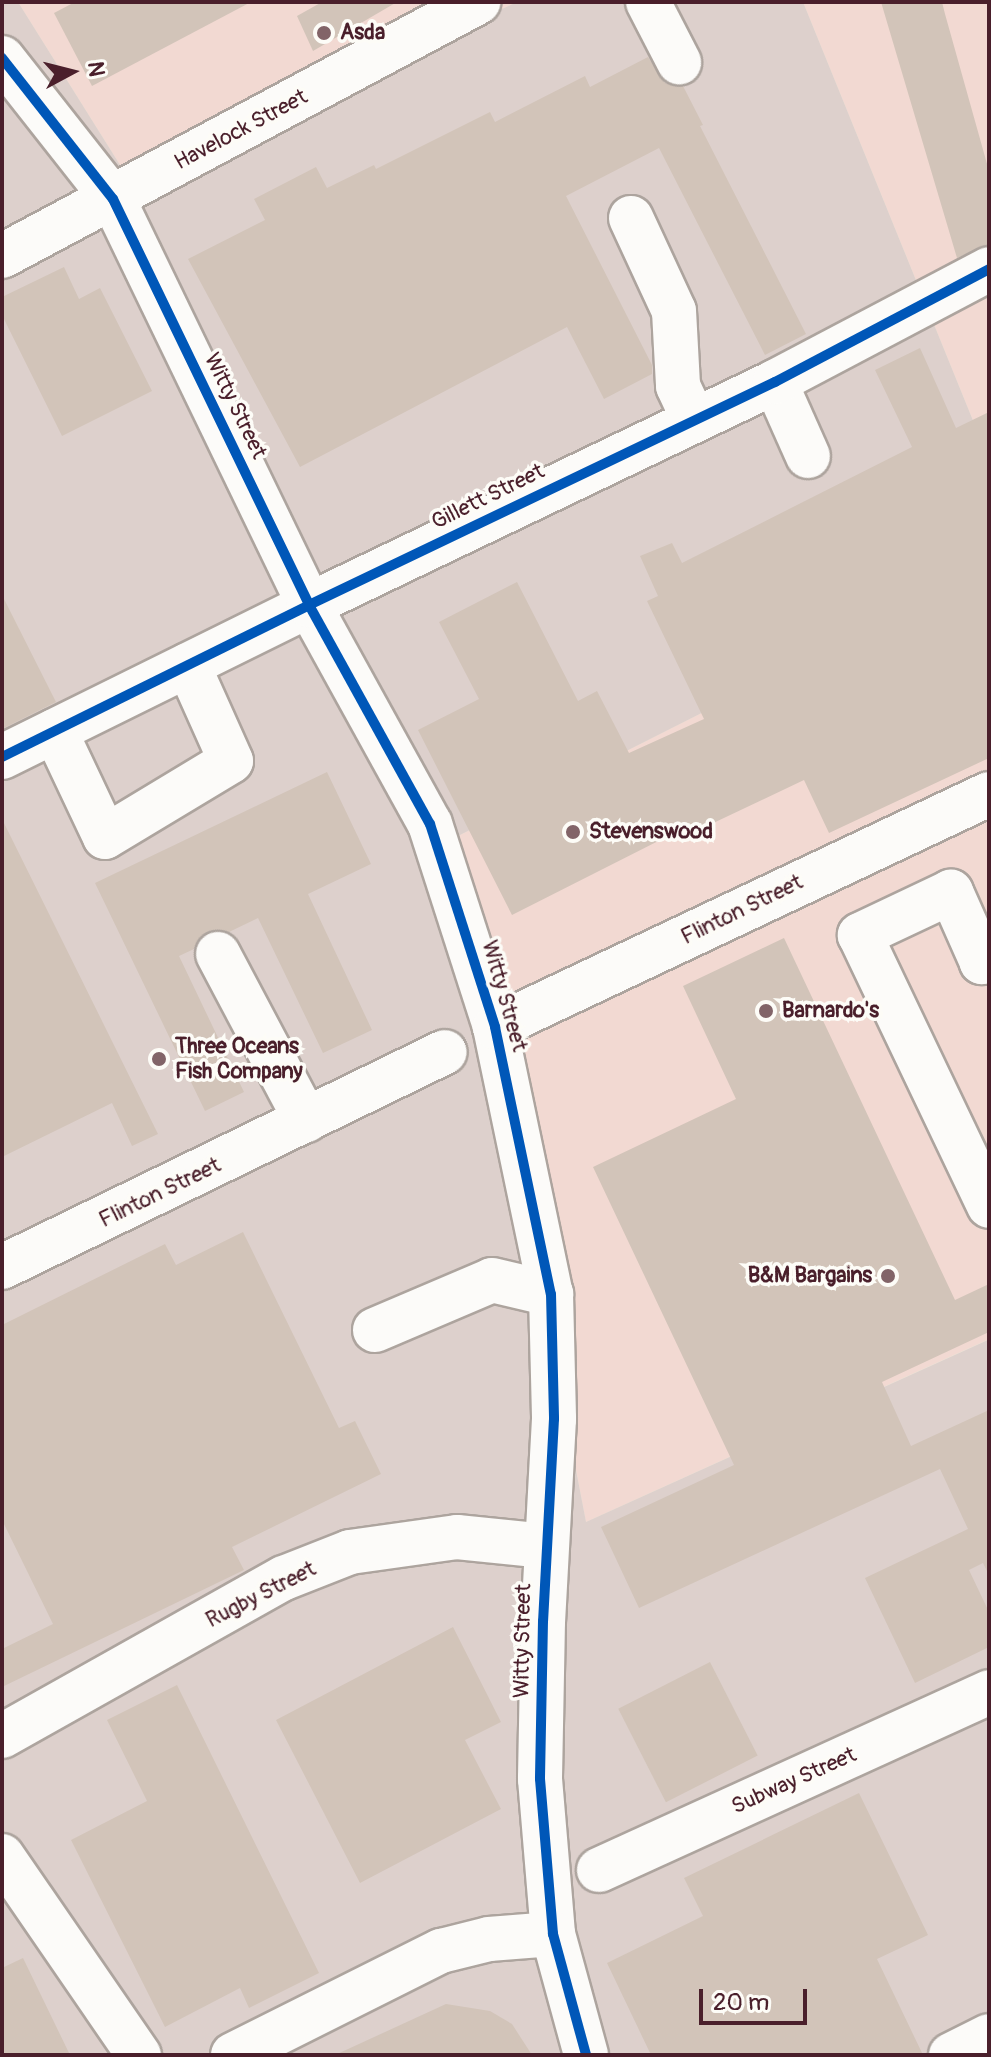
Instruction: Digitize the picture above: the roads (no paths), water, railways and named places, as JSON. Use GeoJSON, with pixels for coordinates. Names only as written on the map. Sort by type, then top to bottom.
{"type":"FeatureCollection","features":[{"type":"Feature","properties":{"kind":"street","name":"Havelock Street"},"geometry":{"type":"LineString","coordinates":[[2,256],[478,2]]}},
{"type":"Feature","properties":{"kind":"street"},"geometry":{"type":"LineString","coordinates":[[648,2],[679,62]]}},
{"type":"Feature","properties":{"kind":"street","name":"Witty Street"},"geometry":{"type":"LineString","coordinates":[[2,58],[113,199],[309,605],[430,824],[495,1027],[551,1294],[554,1419],[546,1546],[540,1779],[553,1934],[586,2055]]}},
{"type":"Feature","properties":{"kind":"street"},"geometry":{"type":"LineString","coordinates":[[631,218],[674,311],[678,386],[694,421]]}},
{"type":"Feature","properties":{"kind":"street","name":"Gillett Street"},"geometry":{"type":"LineString","coordinates":[[2,757],[309,605],[775,382],[989,269]]}},
{"type":"Feature","properties":{"kind":"street"},"geometry":{"type":"LineString","coordinates":[[775,382],[808,456]]}},
{"type":"Feature","properties":{"kind":"street"},"geometry":{"type":"LineString","coordinates":[[55,731],[105,837],[231,761],[188,665]]}},
{"type":"Feature","properties":{"kind":"street","name":"Flinton Street"},"geometry":{"type":"LineString","coordinates":[[495,1027],[989,794]]}},
{"type":"Feature","properties":{"kind":"street"},"geometry":{"type":"LineString","coordinates":[[989,959],[982,962],[951,892],[860,935],[989,1206]]}},
{"type":"Feature","properties":{"kind":"street"},"geometry":{"type":"LineString","coordinates":[[218,954],[306,1120]]}},
{"type":"Feature","properties":{"kind":"street","name":"Flinton Street"},"geometry":{"type":"LineString","coordinates":[[2,1267],[445,1052]]}},
{"type":"Feature","properties":{"kind":"street"},"geometry":{"type":"LineString","coordinates":[[375,1330],[492,1280],[551,1294]]}},
{"type":"Feature","properties":{"kind":"street","name":"Rugby Street"},"geometry":{"type":"LineString","coordinates":[[2,1736],[284,1578],[350,1552],[457,1537],[546,1546]]}},
{"type":"Feature","properties":{"kind":"street","name":"Subway Street"},"geometry":{"type":"LineString","coordinates":[[599,1870],[989,1692]]}},
{"type":"Feature","properties":{"kind":"street"},"geometry":{"type":"LineString","coordinates":[[2,1856],[139,2055]]}},
{"type":"Feature","properties":{"kind":"street"},"geometry":{"type":"LineString","coordinates":[[233,2055],[441,1951],[489,1939],[553,1934]]}},
{"type":"Feature","properties":{"kind":"street"},"geometry":{"type":"LineString","coordinates":[[951,2055],[989,2036]]}},
{"type":"Feature","properties":{"kind":"place","name":"Asda"},"geometry":{"type":"Point","coordinates":[324,33]}},
{"type":"Feature","properties":{"kind":"place","name":"Stevenswood"},"geometry":{"type":"Point","coordinates":[573,832]}},
{"type":"Feature","properties":{"kind":"place","name":"Barnardo's"},"geometry":{"type":"Point","coordinates":[766,1011]}},
{"type":"Feature","properties":{"kind":"place","name":"Three Oceans Fish Company"},"geometry":{"type":"Point","coordinates":[159,1059]}},
{"type":"Feature","properties":{"kind":"place","name":"B&M Bargains"},"geometry":{"type":"Point","coordinates":[888,1276]}}]}
